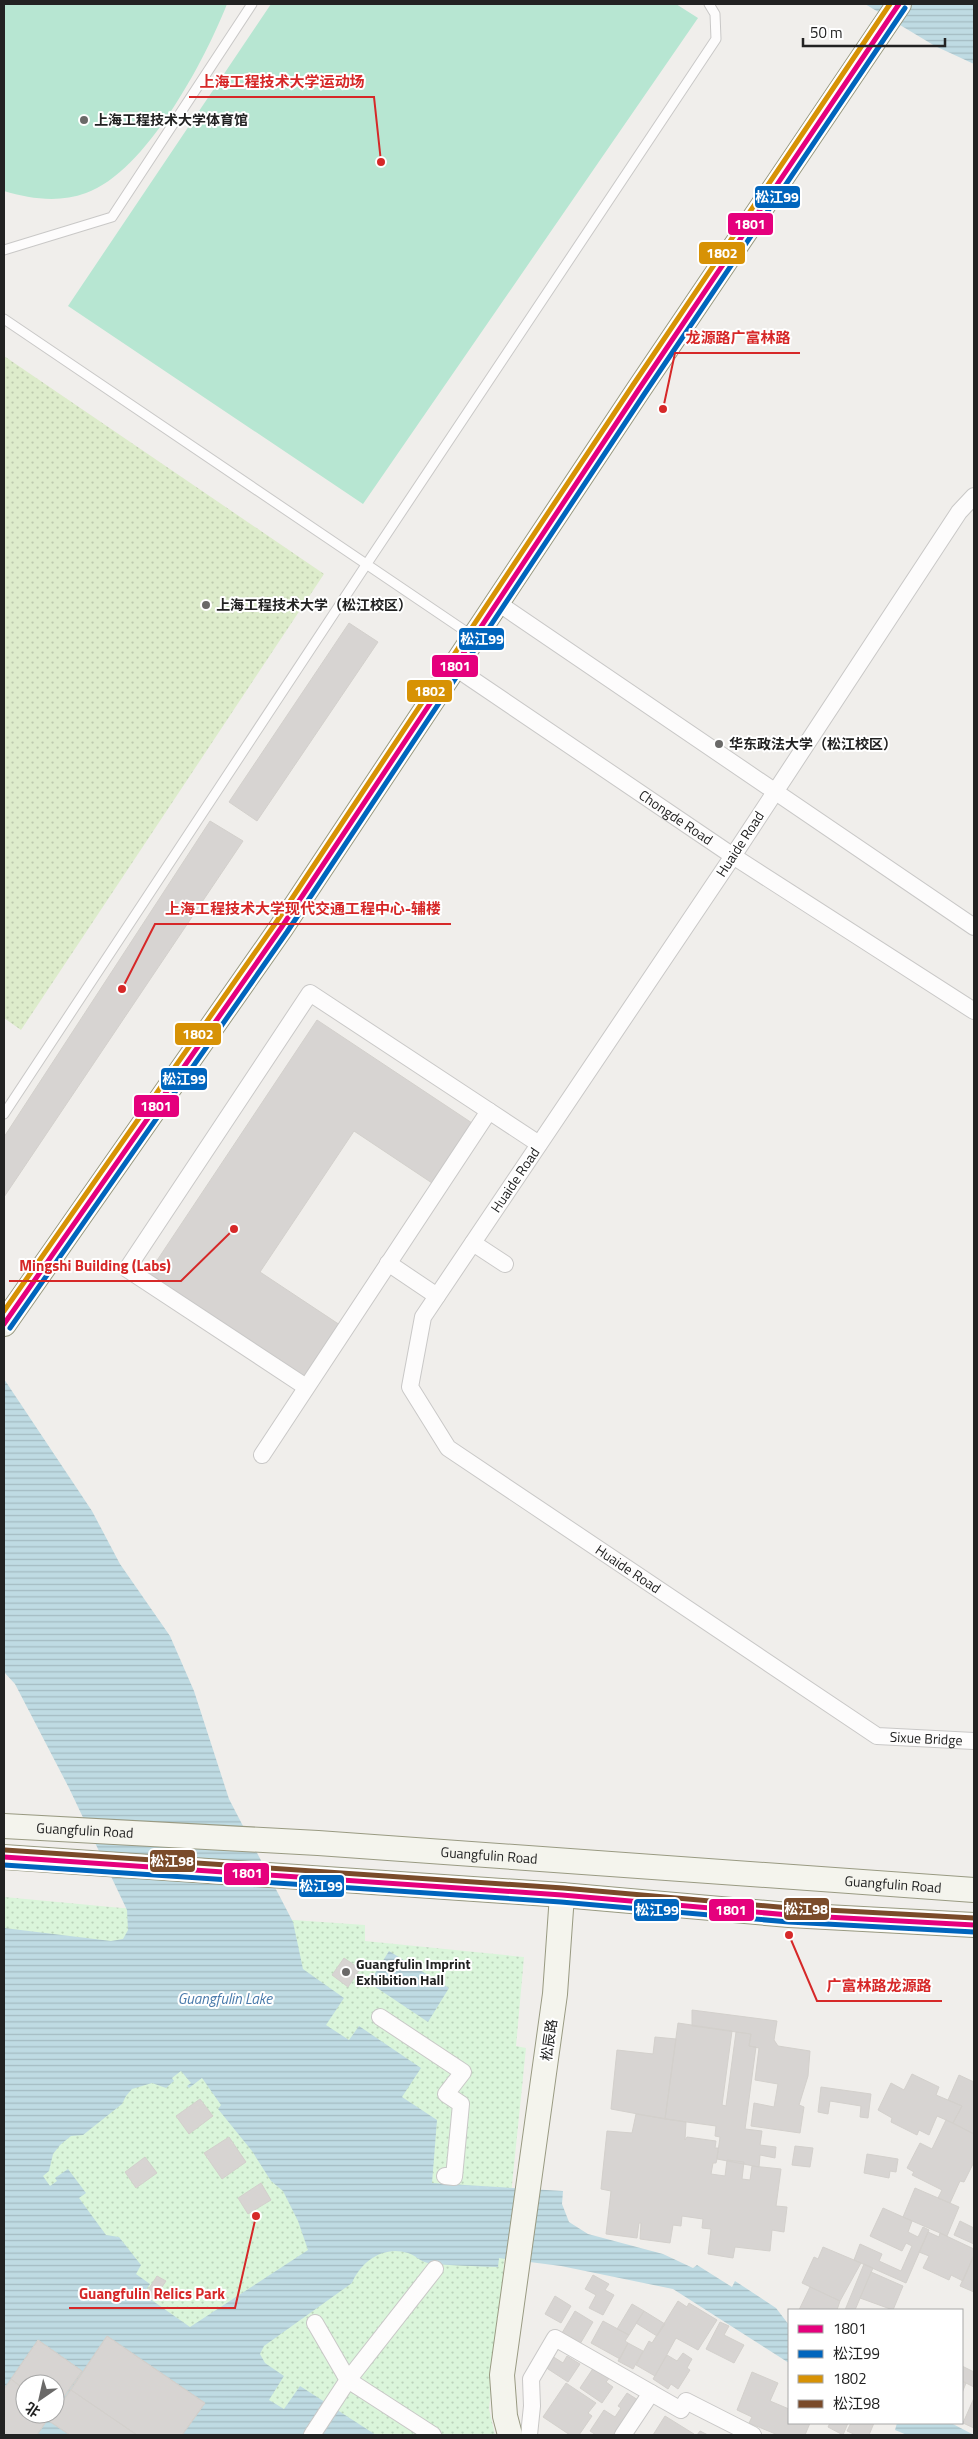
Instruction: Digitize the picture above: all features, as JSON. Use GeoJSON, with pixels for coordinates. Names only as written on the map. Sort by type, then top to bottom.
{"type":"FeatureCollection","features":[{"type":"Feature","properties":{"kind":"main road"},"geometry":{"type":"LineString","coordinates":[[4,1324],[281,928],[899,4]]}},
{"type":"Feature","properties":{"kind":"main road","name":"Guangfulin Road"},"geometry":{"type":"LineString","coordinates":[[4,1826],[200,1837],[974,1890]]}},
{"type":"Feature","properties":{"kind":"main road"},"geometry":{"type":"LineString","coordinates":[[4,1857],[562,1895],[789,1915],[974,1924]]}},
{"type":"Feature","properties":{"kind":"main road","name":"松辰路"},"geometry":{"type":"LineString","coordinates":[[510,2435],[505,2416],[502,2375],[555,1994],[562,1895]]}},
{"type":"Feature","properties":{"kind":"street","name":"Huaide Road"},"geometry":{"type":"LineString","coordinates":[[878,1736],[448,1448],[410,1387],[423,1317],[733,856],[959,512],[974,496]]}},
{"type":"Feature","properties":{"kind":"street"},"geometry":{"type":"LineString","coordinates":[[498,603],[974,927]]}},
{"type":"Feature","properties":{"kind":"street","name":"Chongde Road"},"geometry":{"type":"LineString","coordinates":[[454,667],[733,856],[974,1011]]}},
{"type":"Feature","properties":{"kind":"street"},"geometry":{"type":"LineString","coordinates":[[306,1387],[127,1269],[310,993],[539,1144]]}},
{"type":"Feature","properties":{"kind":"street"},"geometry":{"type":"LineString","coordinates":[[262,1455],[489,1111]]}},
{"type":"Feature","properties":{"kind":"street"},"geometry":{"type":"LineString","coordinates":[[473,1243],[505,1264]]}},
{"type":"Feature","properties":{"kind":"street"},"geometry":{"type":"LineString","coordinates":[[388,1263],[437,1296]]}},
{"type":"Feature","properties":{"kind":"street","name":"Sixue Bridge"},"geometry":{"type":"LineString","coordinates":[[878,1736],[974,1741]]}},
{"type":"Feature","properties":{"kind":"street"},"geometry":{"type":"LineString","coordinates":[[380,2017],[462,2072],[446,2094],[461,2104],[454,2176],[444,2176]]}},
{"type":"Feature","properties":{"kind":"street"},"geometry":{"type":"LineString","coordinates":[[312,2435],[348,2380],[435,2269]]}},
{"type":"Feature","properties":{"kind":"street"},"geometry":{"type":"LineString","coordinates":[[315,2323],[348,2380],[433,2435]]}},
{"type":"Feature","properties":{"kind":"street"},"geometry":{"type":"LineString","coordinates":[[529,2435],[532,2406],[531,2380],[555,2338],[681,2410],[686,2401],[753,2435]]}},
{"type":"Feature","properties":{"kind":"street"},"geometry":{"type":"LineString","coordinates":[[629,2433],[651,2393]]}},
{"type":"Feature","properties":{"kind":"lane"},"geometry":{"type":"LineString","coordinates":[[4,250],[112,217],[252,4]]}},
{"type":"Feature","properties":{"kind":"lane"},"geometry":{"type":"LineString","coordinates":[[4,1114],[366,565],[716,40],[715,14],[709,4]]}},
{"type":"Feature","properties":{"kind":"lane"},"geometry":{"type":"LineString","coordinates":[[4,319],[475,637]]}},
{"type":"Feature","properties":{"kind":"green space","name":"上海工程技术大学体育馆"},"geometry":{"type":"Polygon","coordinates":[[[4,4],[227,4],[189,83],[151,139],[130,162],[108,181],[86,193],[66,198],[45,199],[4,191],[4,4]]]}},
{"type":"Feature","properties":{"kind":"green space"},"geometry":{"type":"Polygon","coordinates":[[[271,4],[676,4],[698,18],[363,504],[68,306],[271,4]]]}},
{"type":"Feature","properties":{"kind":"green space"},"geometry":{"type":"Polygon","coordinates":[[[4,356],[324,574],[21,1030],[4,1018],[4,356]]]}},
{"type":"Feature","properties":{"kind":"green space"},"geometry":{"type":"Polygon","coordinates":[[[4,1897],[122,1908],[365,1925],[365,1941],[524,1957],[516,2046],[526,2048],[489,2409],[495,2435],[4,2435],[4,1897]]]}},
{"type":"Feature","properties":{"kind":"water"},"geometry":{"type":"Polygon","coordinates":[[[865,4],[974,4],[974,64],[935,46],[865,4]]]}},
{"type":"Feature","properties":{"kind":"water","name":"Guangfulin Lake"},"geometry":{"type":"Polygon","coordinates":[[[4,1379],[92,1511],[120,1564],[170,1636],[194,1691],[229,1799],[293,1922],[303,1969],[344,1998],[326,2025],[349,2040],[359,2026],[421,2068],[402,2097],[437,2120],[432,2183],[563,2191],[562,2204],[569,2222],[588,2234],[663,2254],[693,2268],[697,2265],[732,2287],[735,2281],[776,2308],[788,2324],[788,2362],[673,2289],[561,2266],[499,2258],[498,2267],[445,2265],[425,2262],[408,2253],[390,2251],[382,2253],[367,2262],[352,2283],[264,2346],[260,2354],[265,2363],[284,2376],[269,2400],[284,2409],[300,2386],[376,2435],[4,2435],[4,1928],[111,1941],[123,1939],[128,1930],[127,1910],[69,1788],[15,1684],[4,1672],[4,1379]],[[181,2071],[172,2078],[174,2081],[166,2088],[152,2083],[132,2089],[122,2104],[83,2135],[71,2136],[60,2145],[53,2154],[49,2171],[43,2176],[50,2186],[57,2181],[55,2178],[68,2169],[86,2193],[79,2198],[106,2235],[119,2237],[141,2265],[136,2274],[150,2284],[143,2294],[190,2327],[308,2250],[298,2221],[283,2191],[271,2181],[252,2151],[218,2109],[221,2105],[202,2078],[189,2088],[187,2086],[191,2083],[181,2071]]]}},
{"type":"Feature","properties":{"kind":"water"},"geometry":{"type":"Polygon","coordinates":[[[389,1951],[449,1988],[428,2022],[374,1986],[376,1983],[371,1980],[389,1951]]]}},
{"type":"Feature","properties":{"kind":"water"},"geometry":{"type":"Polygon","coordinates":[[[897,2424],[953,2424],[974,2435],[907,2435],[895,2430],[897,2424]]]}},
{"type":"Feature","properties":{"kind":"building"},"geometry":{"type":"Polygon","coordinates":[[[349,623],[378,642],[257,821],[229,802],[349,623]]]}},
{"type":"Feature","properties":{"kind":"building"},"geometry":{"type":"Polygon","coordinates":[[[210,821],[243,841],[4,1197],[4,1137],[210,821]]]}},
{"type":"Feature","properties":{"kind":"building"},"geometry":{"type":"Polygon","coordinates":[[[317,1020],[475,1125],[435,1185],[354,1131],[260,1272],[343,1327],[308,1380],[148,1274],[317,1020]]]}},
{"type":"Feature","properties":{"kind":"building","name":"Guangfulin Imprint Exhibition Hall"},"geometry":{"type":"Polygon","coordinates":[[[344,1958],[360,1969],[348,1987],[332,1975],[344,1958]]]}},
{"type":"Feature","properties":{"kind":"building"},"geometry":{"type":"Polygon","coordinates":[[[692,2010],[777,2021],[774,2040],[778,2046],[810,2051],[808,2076],[799,2105],[804,2107],[800,2133],[751,2126],[754,2103],[774,2107],[778,2084],[755,2080],[759,2048],[749,2046],[751,2034],[692,2026],[692,2010]]]}},
{"type":"Feature","properties":{"kind":"building"},"geometry":{"type":"Polygon","coordinates":[[[678,2023],[732,2031],[722,2105],[726,2106],[736,2032],[751,2034],[749,2046],[756,2047],[745,2129],[762,2131],[760,2145],[776,2147],[775,2158],[760,2155],[759,2167],[717,2159],[720,2137],[715,2136],[716,2126],[665,2119],[678,2023]]]}},
{"type":"Feature","properties":{"kind":"building"},"geometry":{"type":"Polygon","coordinates":[[[655,2037],[676,2039],[665,2119],[611,2109],[617,2050],[653,2054],[655,2037]]]}},
{"type":"Feature","properties":{"kind":"building"},"geometry":{"type":"Polygon","coordinates":[[[912,2074],[939,2087],[936,2095],[962,2106],[953,2123],[937,2116],[929,2135],[919,2130],[917,2135],[891,2122],[892,2118],[878,2110],[891,2083],[904,2090],[912,2074]]]}},
{"type":"Feature","properties":{"kind":"building"},"geometry":{"type":"Polygon","coordinates":[[[959,2075],[974,2082],[974,2134],[953,2123],[962,2106],[948,2100],[959,2075]]]}},
{"type":"Feature","properties":{"kind":"building"},"geometry":{"type":"Polygon","coordinates":[[[821,2087],[871,2094],[868,2118],[860,2117],[861,2106],[830,2101],[828,2114],[818,2112],[821,2087]]]}},
{"type":"Feature","properties":{"kind":"building"},"geometry":{"type":"Polygon","coordinates":[[[200,2099],[213,2116],[189,2134],[176,2116],[200,2099]]]}},
{"type":"Feature","properties":{"kind":"building"},"geometry":{"type":"Polygon","coordinates":[[[636,2114],[686,2122],[685,2140],[687,2137],[716,2141],[715,2148],[718,2148],[717,2159],[716,2163],[713,2163],[711,2174],[725,2176],[727,2160],[744,2162],[742,2179],[750,2180],[752,2166],[781,2169],[776,2206],[787,2207],[784,2232],[772,2230],[770,2251],[735,2247],[733,2258],[708,2254],[711,2229],[702,2228],[703,2219],[682,2216],[681,2226],[673,2225],[670,2243],[640,2239],[641,2223],[639,2223],[637,2238],[606,2234],[611,2191],[601,2189],[607,2131],[632,2133],[636,2114]]]}},
{"type":"Feature","properties":{"kind":"building"},"geometry":{"type":"Polygon","coordinates":[[[946,2120],[974,2134],[974,2162],[964,2182],[960,2181],[950,2203],[938,2198],[942,2190],[912,2175],[914,2172],[907,2168],[920,2143],[932,2149],[946,2120]]]}},
{"type":"Feature","properties":{"kind":"building"},"geometry":{"type":"Polygon","coordinates":[[[229,2137],[246,2162],[222,2179],[204,2153],[229,2137]]]}},
{"type":"Feature","properties":{"kind":"building"},"geometry":{"type":"Polygon","coordinates":[[[795,2146],[813,2148],[810,2167],[792,2165],[795,2146]]]}},
{"type":"Feature","properties":{"kind":"building"},"geometry":{"type":"Polygon","coordinates":[[[867,2154],[898,2159],[896,2172],[890,2171],[889,2178],[864,2173],[867,2154]]]}},
{"type":"Feature","properties":{"kind":"building"},"geometry":{"type":"Polygon","coordinates":[[[145,2157],[157,2173],[136,2188],[125,2172],[145,2157]]]}},
{"type":"Feature","properties":{"kind":"building"},"geometry":{"type":"Polygon","coordinates":[[[261,2183],[271,2200],[248,2214],[238,2198],[261,2183]]]}},
{"type":"Feature","properties":{"kind":"building"},"geometry":{"type":"Polygon","coordinates":[[[915,2188],[959,2207],[947,2236],[903,2217],[915,2188]]]}},
{"type":"Feature","properties":{"kind":"building"},"geometry":{"type":"Polygon","coordinates":[[[883,2208],[912,2221],[908,2232],[918,2237],[923,2227],[929,2230],[906,2283],[854,2260],[860,2244],[882,2254],[879,2261],[901,2271],[912,2246],[906,2243],[902,2251],[870,2236],[883,2208]]]}},
{"type":"Feature","properties":{"kind":"building"},"geometry":{"type":"Polygon","coordinates":[[[960,2221],[974,2228],[974,2244],[954,2235],[960,2221]]]}},
{"type":"Feature","properties":{"kind":"building"},"geometry":{"type":"Polygon","coordinates":[[[928,2232],[939,2237],[940,2233],[974,2249],[974,2255],[963,2281],[951,2275],[949,2280],[923,2268],[929,2256],[919,2252],[928,2232]]]}},
{"type":"Feature","properties":{"kind":"building"},"geometry":{"type":"Polygon","coordinates":[[[823,2247],[861,2263],[840,2301],[802,2283],[814,2257],[818,2259],[823,2247]]]}},
{"type":"Feature","properties":{"kind":"building"},"geometry":{"type":"Polygon","coordinates":[[[974,2255],[974,2292],[960,2286],[974,2255]]]}},
{"type":"Feature","properties":{"kind":"building"},"geometry":{"type":"Polygon","coordinates":[[[864,2264],[873,2268],[855,2309],[845,2309],[864,2264]]]}},
{"type":"Feature","properties":{"kind":"building"},"geometry":{"type":"Polygon","coordinates":[[[871,2272],[903,2286],[893,2309],[860,2298],[871,2272]]]}},
{"type":"Feature","properties":{"kind":"building"},"geometry":{"type":"Polygon","coordinates":[[[593,2275],[609,2284],[605,2290],[614,2295],[603,2315],[589,2308],[596,2295],[585,2289],[593,2275]]]}},
{"type":"Feature","properties":{"kind":"building"},"geometry":{"type":"Polygon","coordinates":[[[157,2276],[166,2281],[154,2299],[146,2293],[157,2276]]]}},
{"type":"Feature","properties":{"kind":"building"},"geometry":{"type":"Polygon","coordinates":[[[810,2287],[840,2301],[837,2309],[799,2309],[810,2287]]]}},
{"type":"Feature","properties":{"kind":"building"},"geometry":{"type":"Polygon","coordinates":[[[555,2296],[571,2306],[561,2323],[545,2314],[555,2296]]]}},
{"type":"Feature","properties":{"kind":"building"},"geometry":{"type":"Polygon","coordinates":[[[678,2301],[687,2307],[689,2303],[717,2320],[698,2350],[676,2338],[655,2376],[636,2365],[649,2341],[652,2343],[678,2301]]]}},
{"type":"Feature","properties":{"kind":"building"},"geometry":{"type":"Polygon","coordinates":[[[632,2304],[644,2311],[629,2335],[617,2329],[632,2304]]]}},
{"type":"Feature","properties":{"kind":"building"},"geometry":{"type":"Polygon","coordinates":[[[575,2311],[593,2322],[580,2344],[562,2333],[575,2311]]]}},
{"type":"Feature","properties":{"kind":"building"},"geometry":{"type":"Polygon","coordinates":[[[644,2311],[665,2324],[657,2336],[636,2323],[644,2311]]]}},
{"type":"Feature","properties":{"kind":"building"},"geometry":{"type":"Polygon","coordinates":[[[603,2321],[629,2335],[625,2341],[628,2343],[620,2359],[591,2343],[603,2321]]]}},
{"type":"Feature","properties":{"kind":"building"},"geometry":{"type":"Polygon","coordinates":[[[720,2322],[729,2326],[724,2335],[744,2345],[734,2363],[706,2349],[720,2322]]]}},
{"type":"Feature","properties":{"kind":"building"},"geometry":{"type":"Polygon","coordinates":[[[107,2336],[205,2403],[182,2435],[70,2435],[54,2424],[65,2424],[65,2398],[107,2336]]]}},
{"type":"Feature","properties":{"kind":"building"},"geometry":{"type":"Polygon","coordinates":[[[107,2336],[205,2403],[182,2435],[137,2435],[71,2390],[107,2336]]]}},
{"type":"Feature","properties":{"kind":"building"},"geometry":{"type":"Polygon","coordinates":[[[38,2340],[82,2371],[65,2395],[65,2374],[15,2374],[15,2424],[44,2424],[37,2435],[4,2435],[4,2389],[38,2340]]]}},
{"type":"Feature","properties":{"kind":"building"},"geometry":{"type":"Polygon","coordinates":[[[38,2340],[82,2371],[65,2395],[65,2374],[15,2374],[15,2382],[11,2379],[38,2340]]]}},
{"type":"Feature","properties":{"kind":"building"},"geometry":{"type":"Polygon","coordinates":[[[628,2343],[643,2351],[633,2369],[618,2361],[628,2343]]]}},
{"type":"Feature","properties":{"kind":"building"},"geometry":{"type":"Polygon","coordinates":[[[683,2353],[692,2359],[687,2368],[690,2370],[678,2389],[671,2384],[668,2389],[653,2379],[667,2355],[677,2361],[683,2353]]]}},
{"type":"Feature","properties":{"kind":"building"},"geometry":{"type":"Polygon","coordinates":[[[552,2356],[563,2363],[567,2356],[580,2364],[568,2382],[545,2367],[552,2356]]]}},
{"type":"Feature","properties":{"kind":"building"},"geometry":{"type":"Polygon","coordinates":[[[596,2364],[612,2375],[606,2382],[613,2387],[602,2403],[580,2388],[596,2364]]]}},
{"type":"Feature","properties":{"kind":"building"},"geometry":{"type":"Polygon","coordinates":[[[963,2366],[974,2372],[974,2387],[963,2382],[963,2366]]]}},
{"type":"Feature","properties":{"kind":"building"},"geometry":{"type":"Polygon","coordinates":[[[752,2372],[778,2383],[770,2401],[788,2409],[788,2424],[810,2424],[805,2435],[778,2435],[749,2423],[752,2417],[737,2410],[752,2372]]]}},
{"type":"Feature","properties":{"kind":"building"},"geometry":{"type":"Polygon","coordinates":[[[11,2379],[15,2382],[15,2424],[44,2424],[37,2435],[4,2435],[4,2389],[11,2379]]]}},
{"type":"Feature","properties":{"kind":"building"},"geometry":{"type":"Polygon","coordinates":[[[566,2383],[596,2403],[588,2413],[592,2416],[579,2435],[570,2435],[543,2417],[566,2383]]]}},
{"type":"Feature","properties":{"kind":"building"},"geometry":{"type":"Polygon","coordinates":[[[71,2390],[137,2435],[70,2435],[54,2424],[65,2424],[65,2398],[71,2390]]]}},
{"type":"Feature","properties":{"kind":"building"},"geometry":{"type":"Polygon","coordinates":[[[627,2393],[638,2400],[613,2435],[596,2435],[590,2431],[604,2410],[615,2417],[621,2408],[618,2406],[627,2393]]]}},
{"type":"Feature","properties":{"kind":"building"},"geometry":{"type":"Polygon","coordinates":[[[974,2398],[974,2428],[963,2423],[974,2398]]]}},
{"type":"Feature","properties":{"kind":"building"},"geometry":{"type":"Polygon","coordinates":[[[665,2416],[694,2434],[653,2435],[665,2416]]]}},
{"type":"Feature","properties":{"kind":"building"},"geometry":{"type":"Polygon","coordinates":[[[830,2424],[848,2424],[843,2435],[828,2427],[830,2424]]]}},
{"type":"Feature","properties":{"kind":"building"},"geometry":{"type":"Polygon","coordinates":[[[850,2424],[874,2424],[869,2435],[856,2435],[847,2431],[850,2424]]]}},
{"type":"Feature","properties":{"kind":"building"},"geometry":{"type":"Polygon","coordinates":[[[700,2431],[708,2435],[697,2435],[700,2431]]]}},
{"type":"Feature","properties":{"kind":"transit line","name":"1802"},"geometry":{"type":"LineString","coordinates":[[4,1311],[275,924],[633,385],[890,4]]}},
{"type":"Feature","properties":{"kind":"transit line","name":"1801"},"geometry":{"type":"LineString","coordinates":[[4,1324],[281,928],[639,389],[899,4]]}},
{"type":"Feature","properties":{"kind":"transit line","name":"松江99"},"geometry":{"type":"LineString","coordinates":[[10,1328],[287,932],[645,393],[905,8]]}},
{"type":"Feature","properties":{"kind":"transit line","name":"松江98"},"geometry":{"type":"LineString","coordinates":[[5,1850],[563,1888],[790,1908],[974,1918]]}},
{"type":"Feature","properties":{"kind":"transit line","name":"1801"},"geometry":{"type":"LineString","coordinates":[[4,1857],[562,1895],[789,1915],[974,1925]]}},
{"type":"Feature","properties":{"kind":"transit line","name":"松江99"},"geometry":{"type":"LineString","coordinates":[[4,1865],[561,1902],[789,1922],[974,1932]]}},
{"type":"Feature","properties":{"kind":"place","name":"上海工程技术大学体育馆"},"geometry":{"type":"Point","coordinates":[84,120]}},
{"type":"Feature","properties":{"kind":"place","name":"上海工程技术大学运动场"},"geometry":{"type":"Point","coordinates":[381,162]}},
{"type":"Feature","properties":{"kind":"place","name":"龙源路广富林路"},"geometry":{"type":"Point","coordinates":[663,409]}},
{"type":"Feature","properties":{"kind":"place","name":"上海工程技术大学（松江校区）"},"geometry":{"type":"Point","coordinates":[206,605]}},
{"type":"Feature","properties":{"kind":"place","name":"华东政法大学（松江校区）"},"geometry":{"type":"Point","coordinates":[719,744]}},
{"type":"Feature","properties":{"kind":"place","name":"上海工程技术大学现代交通工程中心-辅楼"},"geometry":{"type":"Point","coordinates":[122,989]}},
{"type":"Feature","properties":{"kind":"place","name":"Mingshi Building (Labs)"},"geometry":{"type":"Point","coordinates":[234,1229]}},
{"type":"Feature","properties":{"kind":"place","name":"广富林路龙源路"},"geometry":{"type":"Point","coordinates":[789,1935]}},
{"type":"Feature","properties":{"kind":"place","name":"Guangfulin Imprint Exhibition Hall"},"geometry":{"type":"Point","coordinates":[346,1972]}},
{"type":"Feature","properties":{"kind":"place","name":"Guangfulin Relics Park"},"geometry":{"type":"Point","coordinates":[256,2216]}}]}
